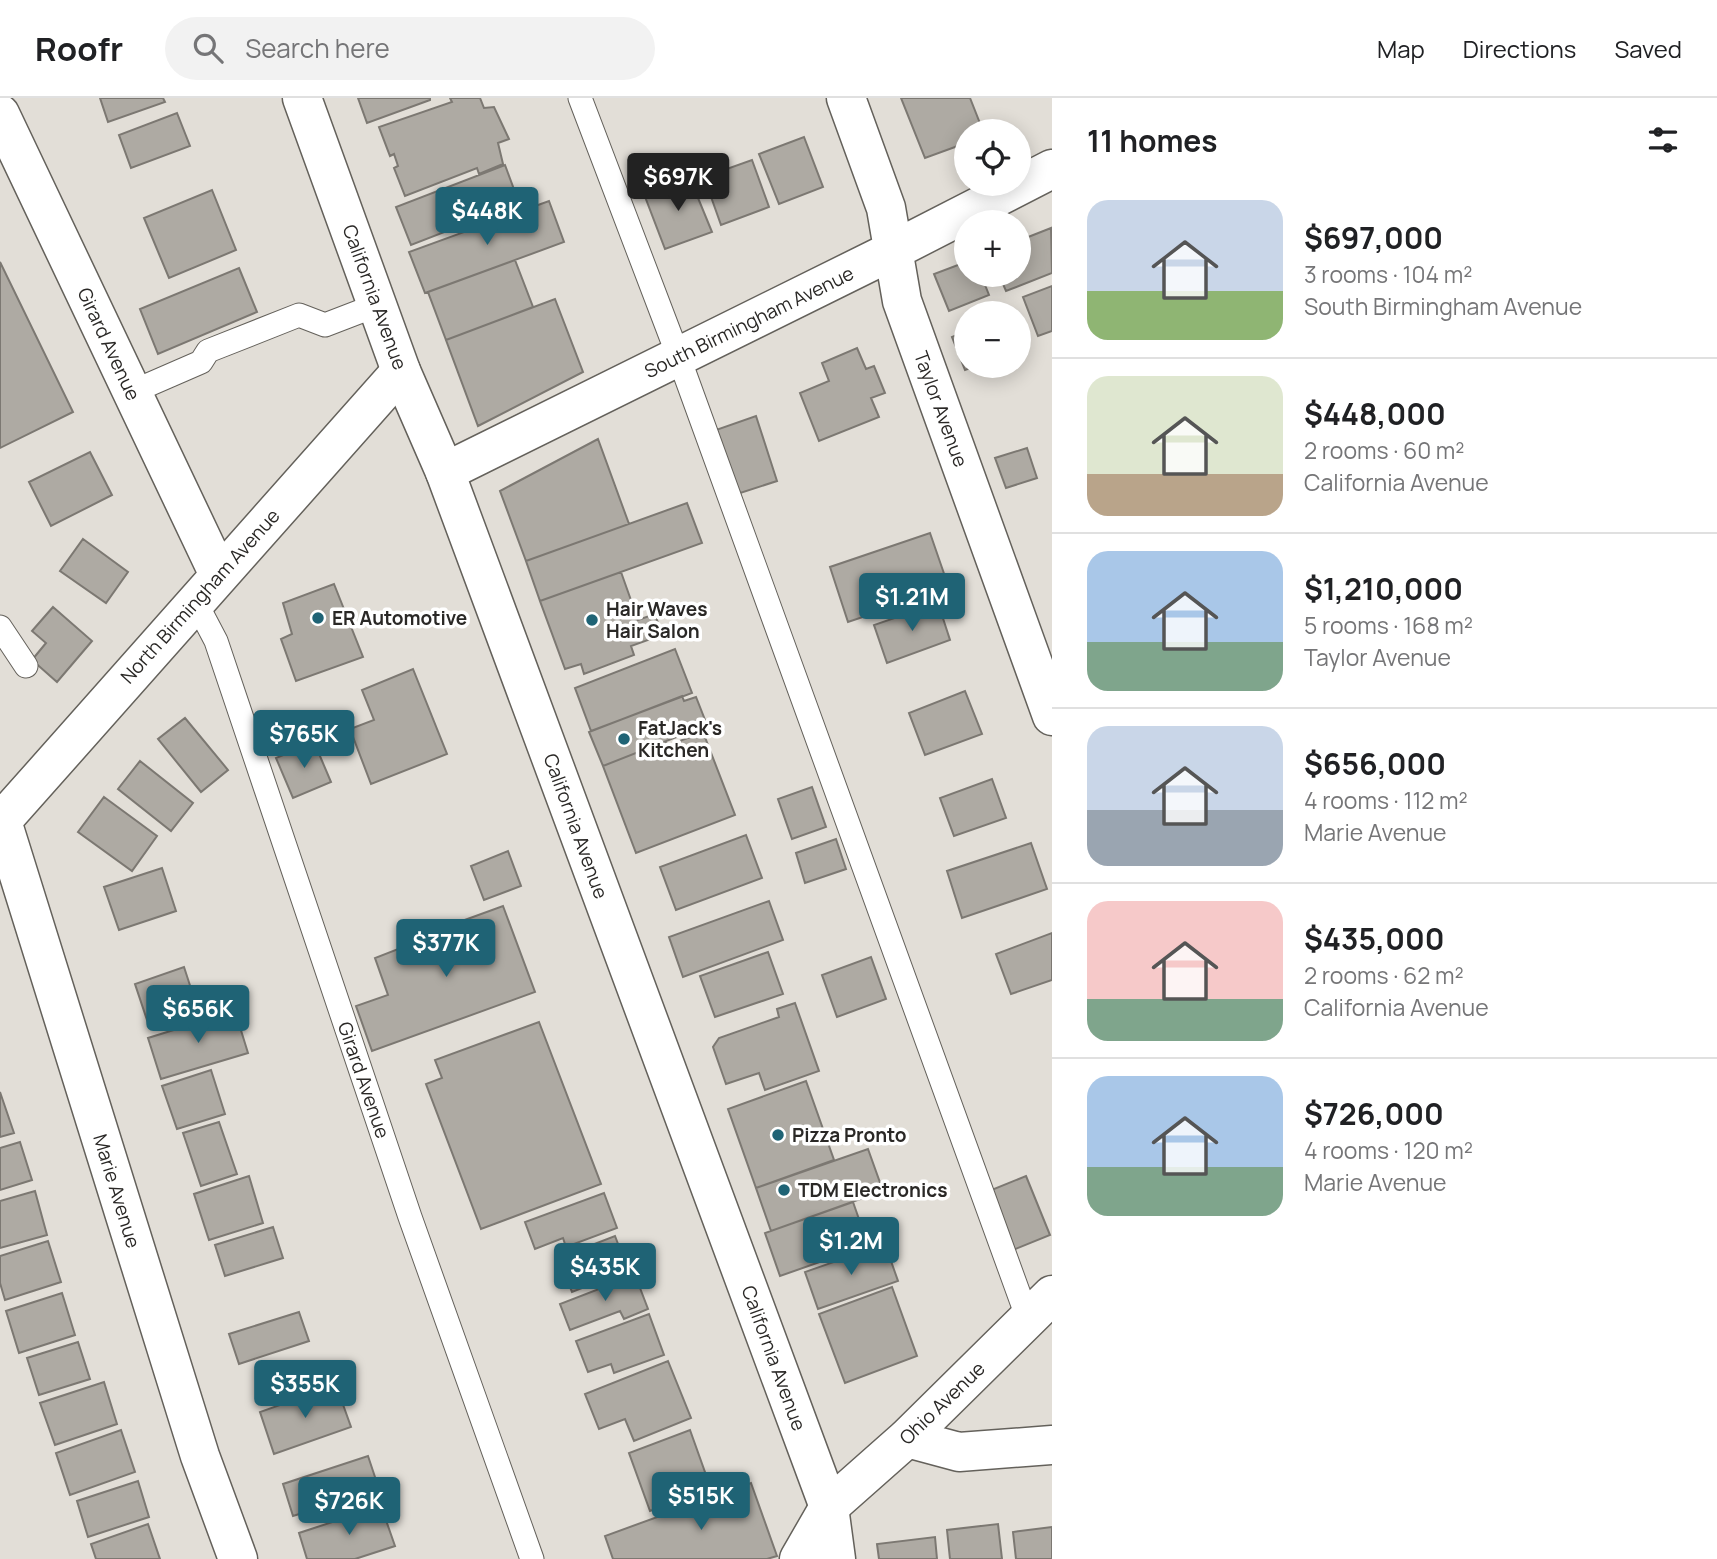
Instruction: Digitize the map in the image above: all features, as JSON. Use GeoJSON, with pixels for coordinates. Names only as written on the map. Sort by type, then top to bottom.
{"type":"FeatureCollection","features":[{"type":"Feature","properties":{"kind":"street","name":"California Avenue"},"geometry":{"type":"LineString","coordinates":[[302,98],[401,371],[445,472],[829,1507],[836,1559]]}},
{"type":"Feature","properties":{"kind":"street","name":"Taylor Avenue"},"geometry":{"type":"LineString","coordinates":[[846,98],[886,208],[902,301],[1052,716]]}},
{"type":"Feature","properties":{"kind":"street","name":"Girard Avenue"},"geometry":{"type":"LineString","coordinates":[[0,114],[132,392],[207,588]]}},
{"type":"Feature","properties":{"kind":"street","name":"South Birmingham Avenue"},"geometry":{"type":"LineString","coordinates":[[445,472],[679,358],[1052,169]]}},
{"type":"Feature","properties":{"kind":"street","name":"North Birmingham Avenue"},"geometry":{"type":"LineString","coordinates":[[1,822],[401,371]]}},
{"type":"Feature","properties":{"kind":"street","name":"Marie Avenue"},"geometry":{"type":"LineString","coordinates":[[1,822],[200,1456],[238,1559]]}},
{"type":"Feature","properties":{"kind":"street","name":"Ohio Avenue"},"geometry":{"type":"LineString","coordinates":[[799,1559],[829,1507],[907,1438],[1040,1307]]}},
{"type":"Feature","properties":{"kind":"street"},"geometry":{"type":"LineString","coordinates":[[907,1438],[959,1452],[1052,1445]]}},
{"type":"Feature","properties":{"kind":"lane"},"geometry":{"type":"LineString","coordinates":[[580,98],[1040,1307]]}},
{"type":"Feature","properties":{"kind":"lane"},"geometry":{"type":"LineString","coordinates":[[132,392],[201,362],[208,351],[299,315],[325,325],[377,305]]}},
{"type":"Feature","properties":{"kind":"lane","name":"Girard Avenue"},"geometry":{"type":"LineString","coordinates":[[207,588],[216,642],[410,1217],[532,1559]]}},
{"type":"Feature","properties":{"kind":"lane"},"geometry":{"type":"LineString","coordinates":[[0,627],[26,666]]}},
{"type":"Feature","properties":{"kind":"building"},"geometry":{"type":"Polygon","coordinates":[[[100,98],[163,98],[165,102],[108,122],[100,98]]]}},
{"type":"Feature","properties":{"kind":"building"},"geometry":{"type":"Polygon","coordinates":[[[358,98],[430,98],[430,100],[367,123],[358,98]]]}},
{"type":"Feature","properties":{"kind":"building"},"geometry":{"type":"Polygon","coordinates":[[[450,98],[480,98],[484,108],[494,107],[509,139],[498,143],[503,164],[479,174],[477,168],[405,196],[394,168],[398,166],[394,154],[390,156],[379,127],[452,102],[450,98]]]}},
{"type":"Feature","properties":{"kind":"building"},"geometry":{"type":"Polygon","coordinates":[[[901,98],[970,98],[978,119],[954,119],[954,147],[925,158],[901,98]]]}},
{"type":"Feature","properties":{"kind":"building"},"geometry":{"type":"Polygon","coordinates":[[[177,113],[190,146],[131,168],[119,135],[177,113]]]}},
{"type":"Feature","properties":{"kind":"building"},"geometry":{"type":"Polygon","coordinates":[[[804,137],[823,187],[779,204],[759,154],[804,137]]]}},
{"type":"Feature","properties":{"kind":"building"},"geometry":{"type":"Polygon","coordinates":[[[752,160],[769,207],[721,225],[704,177],[752,160]]]}},
{"type":"Feature","properties":{"kind":"building"},"geometry":{"type":"Polygon","coordinates":[[[505,165],[519,203],[411,245],[396,207],[505,165]]]}},
{"type":"Feature","properties":{"kind":"building"},"geometry":{"type":"Polygon","coordinates":[[[689,176],[712,232],[665,249],[644,194],[689,176]]]}},
{"type":"Feature","properties":{"kind":"building"},"geometry":{"type":"Polygon","coordinates":[[[212,190],[236,250],[169,278],[144,218],[212,190]]]}},
{"type":"Feature","properties":{"kind":"building"},"geometry":{"type":"Polygon","coordinates":[[[549,201],[564,242],[425,293],[409,252],[549,201]]]}},
{"type":"Feature","properties":{"kind":"building"},"geometry":{"type":"Polygon","coordinates":[[[1051,228],[1052,273],[1031,281],[1031,236],[1051,228]]]}},
{"type":"Feature","properties":{"kind":"building"},"geometry":{"type":"Polygon","coordinates":[[[515,260],[533,307],[446,340],[428,292],[515,260]]]}},
{"type":"Feature","properties":{"kind":"building"},"geometry":{"type":"Polygon","coordinates":[[[0,262],[73,412],[0,448],[0,262]]]}},
{"type":"Feature","properties":{"kind":"building"},"geometry":{"type":"Polygon","coordinates":[[[954,266],[954,287],[986,287],[989,295],[974,301],[954,301],[954,309],[949,311],[934,274],[954,266]]]}},
{"type":"Feature","properties":{"kind":"building"},"geometry":{"type":"Polygon","coordinates":[[[239,268],[257,312],[158,354],[140,309],[239,268]]]}},
{"type":"Feature","properties":{"kind":"building"},"geometry":{"type":"Polygon","coordinates":[[[1052,286],[1052,331],[1038,336],[1031,318],[1031,301],[1025,301],[1023,297],[1052,286]]]}},
{"type":"Feature","properties":{"kind":"building"},"geometry":{"type":"Polygon","coordinates":[[[555,299],[583,372],[478,426],[446,340],[555,299]]]}},
{"type":"Feature","properties":{"kind":"building"},"geometry":{"type":"Polygon","coordinates":[[[857,348],[866,369],[874,366],[885,393],[871,398],[879,417],[819,441],[800,393],[829,381],[822,363],[857,348]]]}},
{"type":"Feature","properties":{"kind":"building"},"geometry":{"type":"Polygon","coordinates":[[[756,416],[777,481],[734,495],[713,431],[756,416]]]}},
{"type":"Feature","properties":{"kind":"building"},"geometry":{"type":"Polygon","coordinates":[[[598,439],[629,524],[526,561],[500,491],[598,439]]]}},
{"type":"Feature","properties":{"kind":"building"},"geometry":{"type":"Polygon","coordinates":[[[1027,448],[1037,478],[1006,488],[995,458],[1027,448]]]}},
{"type":"Feature","properties":{"kind":"building"},"geometry":{"type":"Polygon","coordinates":[[[90,452],[112,495],[51,526],[29,482],[90,452]]]}},
{"type":"Feature","properties":{"kind":"building"},"geometry":{"type":"Polygon","coordinates":[[[687,503],[702,543],[540,601],[526,561],[687,503]]]}},
{"type":"Feature","properties":{"kind":"building"},"geometry":{"type":"Polygon","coordinates":[[[930,533],[949,588],[848,622],[830,567],[930,533]]]}},
{"type":"Feature","properties":{"kind":"building"},"geometry":{"type":"Polygon","coordinates":[[[83,539],[128,572],[106,603],[60,571],[83,539]]]}},
{"type":"Feature","properties":{"kind":"building"},"geometry":{"type":"Polygon","coordinates":[[[621,572],[638,620],[655,614],[662,635],[631,646],[634,655],[584,674],[581,664],[565,669],[540,601],[621,572]]]}},
{"type":"Feature","properties":{"kind":"building","name":"ER Automotive"},"geometry":{"type":"Polygon","coordinates":[[[334,584],[363,657],[296,681],[281,639],[292,634],[283,603],[334,584]]]}},
{"type":"Feature","properties":{"kind":"building"},"geometry":{"type":"Polygon","coordinates":[[[938,603],[950,640],[887,663],[874,625],[938,603]]]}},
{"type":"Feature","properties":{"kind":"building"},"geometry":{"type":"Polygon","coordinates":[[[53,607],[92,641],[57,682],[32,660],[46,643],[32,631],[53,607]]]}},
{"type":"Feature","properties":{"kind":"building"},"geometry":{"type":"Polygon","coordinates":[[[675,649],[692,693],[591,731],[575,688],[675,649]]]}},
{"type":"Feature","properties":{"kind":"building"},"geometry":{"type":"Polygon","coordinates":[[[413,669],[447,754],[371,784],[350,729],[374,720],[362,690],[413,669]]]}},
{"type":"Feature","properties":{"kind":"building"},"geometry":{"type":"Polygon","coordinates":[[[965,691],[982,734],[925,755],[909,713],[965,691]]]}},
{"type":"Feature","properties":{"kind":"building"},"geometry":{"type":"Polygon","coordinates":[[[682,696],[684,701],[696,697],[707,725],[603,766],[589,732],[682,696]]]}},
{"type":"Feature","properties":{"kind":"building"},"geometry":{"type":"Polygon","coordinates":[[[185,718],[228,770],[201,792],[158,739],[185,718]]]}},
{"type":"Feature","properties":{"kind":"building"},"geometry":{"type":"Polygon","coordinates":[[[703,732],[735,815],[636,853],[603,766],[666,741],[667,746],[703,732]]]}},
{"type":"Feature","properties":{"kind":"building"},"geometry":{"type":"Polygon","coordinates":[[[314,742],[331,782],[293,798],[276,758],[314,742]]]}},
{"type":"Feature","properties":{"kind":"building"},"geometry":{"type":"Polygon","coordinates":[[[140,761],[193,803],[171,831],[118,789],[140,761]]]}},
{"type":"Feature","properties":{"kind":"building"},"geometry":{"type":"Polygon","coordinates":[[[992,779],[1006,818],[954,836],[940,798],[992,779]]]}},
{"type":"Feature","properties":{"kind":"building"},"geometry":{"type":"Polygon","coordinates":[[[812,787],[826,827],[792,839],[778,799],[812,787]]]}},
{"type":"Feature","properties":{"kind":"building"},"geometry":{"type":"Polygon","coordinates":[[[104,797],[157,836],[132,871],[78,832],[104,797]]]}},
{"type":"Feature","properties":{"kind":"building"},"geometry":{"type":"Polygon","coordinates":[[[746,835],[762,878],[676,910],[660,867],[746,835]]]}},
{"type":"Feature","properties":{"kind":"building"},"geometry":{"type":"Polygon","coordinates":[[[836,839],[846,869],[805,883],[796,853],[836,839]]]}},
{"type":"Feature","properties":{"kind":"building"},"geometry":{"type":"Polygon","coordinates":[[[1031,843],[1047,889],[962,918],[947,871],[1031,843]]]}},
{"type":"Feature","properties":{"kind":"building"},"geometry":{"type":"Polygon","coordinates":[[[508,851],[521,886],[484,900],[471,866],[508,851]]]}},
{"type":"Feature","properties":{"kind":"building"},"geometry":{"type":"Polygon","coordinates":[[[162,868],[176,911],[119,930],[104,887],[162,868]]]}},
{"type":"Feature","properties":{"kind":"building"},"geometry":{"type":"Polygon","coordinates":[[[769,901],[783,940],[683,977],[669,937],[769,901]]]}},
{"type":"Feature","properties":{"kind":"building"},"geometry":{"type":"Polygon","coordinates":[[[503,906],[535,992],[372,1051],[356,1006],[388,995],[375,958],[419,941],[418,937],[503,906]]]}},
{"type":"Feature","properties":{"kind":"building"},"geometry":{"type":"Polygon","coordinates":[[[1052,933],[1052,980],[1011,994],[996,954],[1052,933]]]}},
{"type":"Feature","properties":{"kind":"building"},"geometry":{"type":"Polygon","coordinates":[[[768,952],[783,994],[715,1017],[700,976],[768,952]]]}},
{"type":"Feature","properties":{"kind":"building"},"geometry":{"type":"Polygon","coordinates":[[[871,957],[886,999],[837,1017],[822,975],[871,957]]]}},
{"type":"Feature","properties":{"kind":"building"},"geometry":{"type":"Polygon","coordinates":[[[184,967],[198,1010],[149,1026],[135,984],[184,967]]]}},
{"type":"Feature","properties":{"kind":"building"},"geometry":{"type":"Polygon","coordinates":[[[795,1003],[819,1071],[765,1090],[759,1073],[726,1084],[713,1047],[719,1038],[779,1017],[777,1009],[795,1003]]]}},
{"type":"Feature","properties":{"kind":"building"},"geometry":{"type":"Polygon","coordinates":[[[235,1011],[248,1053],[161,1079],[148,1038],[235,1011]]]}},
{"type":"Feature","properties":{"kind":"building"},"geometry":{"type":"Polygon","coordinates":[[[539,1022],[601,1184],[481,1229],[426,1084],[442,1078],[435,1060],[539,1022]]]}},
{"type":"Feature","properties":{"kind":"building"},"geometry":{"type":"Polygon","coordinates":[[[211,1070],[225,1114],[177,1129],[162,1086],[211,1070]]]}},
{"type":"Feature","properties":{"kind":"building"},"geometry":{"type":"Polygon","coordinates":[[[806,1081],[834,1160],[756,1188],[728,1109],[806,1081]]]}},
{"type":"Feature","properties":{"kind":"building"},"geometry":{"type":"Polygon","coordinates":[[[0,1092],[14,1133],[0,1137],[0,1092]]]}},
{"type":"Feature","properties":{"kind":"building"},"geometry":{"type":"Polygon","coordinates":[[[219,1122],[237,1174],[201,1186],[183,1133],[219,1122]]]}},
{"type":"Feature","properties":{"kind":"building"},"geometry":{"type":"Polygon","coordinates":[[[20,1142],[32,1180],[0,1190],[0,1148],[20,1142]]]}},
{"type":"Feature","properties":{"kind":"building"},"geometry":{"type":"Polygon","coordinates":[[[868,1149],[883,1191],[771,1231],[756,1188],[868,1149]]]}},
{"type":"Feature","properties":{"kind":"building"},"geometry":{"type":"Polygon","coordinates":[[[249,1176],[263,1223],[209,1240],[194,1194],[249,1176]]]}},
{"type":"Feature","properties":{"kind":"building"},"geometry":{"type":"Polygon","coordinates":[[[1026,1176],[1050,1235],[1013,1250],[989,1191],[1026,1176]]]}},
{"type":"Feature","properties":{"kind":"building"},"geometry":{"type":"Polygon","coordinates":[[[35,1191],[47,1235],[0,1248],[0,1201],[35,1191]]]}},
{"type":"Feature","properties":{"kind":"building"},"geometry":{"type":"Polygon","coordinates":[[[604,1193],[617,1228],[566,1247],[563,1238],[535,1249],[525,1222],[604,1193]]]}},
{"type":"Feature","properties":{"kind":"building"},"geometry":{"type":"Polygon","coordinates":[[[853,1202],[868,1245],[780,1276],[765,1233],[853,1202]]]}},
{"type":"Feature","properties":{"kind":"building"},"geometry":{"type":"Polygon","coordinates":[[[273,1227],[283,1258],[225,1276],[215,1245],[273,1227]]]}},
{"type":"Feature","properties":{"kind":"building"},"geometry":{"type":"Polygon","coordinates":[[[615,1236],[628,1270],[572,1292],[558,1258],[615,1236]]]}},
{"type":"Feature","properties":{"kind":"building"},"geometry":{"type":"Polygon","coordinates":[[[48,1241],[61,1282],[5,1300],[0,1283],[0,1256],[48,1241]]]}},
{"type":"Feature","properties":{"kind":"building"},"geometry":{"type":"Polygon","coordinates":[[[885,1244],[898,1281],[818,1309],[805,1272],[885,1244]]]}},
{"type":"Feature","properties":{"kind":"building"},"geometry":{"type":"Polygon","coordinates":[[[635,1275],[648,1309],[624,1319],[620,1311],[570,1330],[560,1304],[635,1275]]]}},
{"type":"Feature","properties":{"kind":"building"},"geometry":{"type":"Polygon","coordinates":[[[892,1287],[917,1356],[845,1383],[819,1314],[892,1287]]]}},
{"type":"Feature","properties":{"kind":"building"},"geometry":{"type":"Polygon","coordinates":[[[62,1293],[75,1335],[19,1353],[6,1311],[62,1293]]]}},
{"type":"Feature","properties":{"kind":"building"},"geometry":{"type":"Polygon","coordinates":[[[299,1312],[309,1341],[239,1364],[229,1334],[299,1312]]]}},
{"type":"Feature","properties":{"kind":"building"},"geometry":{"type":"Polygon","coordinates":[[[649,1314],[664,1355],[614,1373],[611,1364],[588,1372],[576,1341],[649,1314]]]}},
{"type":"Feature","properties":{"kind":"building"},"geometry":{"type":"Polygon","coordinates":[[[78,1342],[90,1379],[39,1395],[27,1358],[78,1342]]]}},
{"type":"Feature","properties":{"kind":"building"},"geometry":{"type":"Polygon","coordinates":[[[668,1361],[691,1418],[634,1441],[625,1419],[599,1429],[585,1394],[668,1361]]]}},
{"type":"Feature","properties":{"kind":"building"},"geometry":{"type":"Polygon","coordinates":[[[104,1382],[117,1424],[55,1445],[40,1403],[104,1382]]]}},
{"type":"Feature","properties":{"kind":"building"},"geometry":{"type":"Polygon","coordinates":[[[336,1385],[351,1427],[274,1454],[260,1412],[336,1385]]]}},
{"type":"Feature","properties":{"kind":"building"},"geometry":{"type":"Polygon","coordinates":[[[121,1430],[135,1472],[70,1495],[56,1453],[121,1430]]]}},
{"type":"Feature","properties":{"kind":"building"},"geometry":{"type":"Polygon","coordinates":[[[690,1430],[711,1489],[650,1511],[629,1453],[690,1430]]]}},
{"type":"Feature","properties":{"kind":"building"},"geometry":{"type":"Polygon","coordinates":[[[368,1456],[379,1489],[293,1516],[283,1484],[368,1456]]]}},
{"type":"Feature","properties":{"kind":"building"},"geometry":{"type":"Polygon","coordinates":[[[138,1481],[149,1517],[88,1537],[77,1501],[138,1481]]]}},
{"type":"Feature","properties":{"kind":"building"},"geometry":{"type":"Polygon","coordinates":[[[751,1483],[777,1556],[767,1559],[613,1559],[605,1536],[751,1483]]]}},
{"type":"Feature","properties":{"kind":"building"},"geometry":{"type":"Polygon","coordinates":[[[381,1506],[395,1546],[355,1559],[307,1559],[299,1533],[381,1506]]]}},
{"type":"Feature","properties":{"kind":"building"},"geometry":{"type":"Polygon","coordinates":[[[148,1524],[160,1559],[96,1559],[91,1544],[148,1524]]]}},
{"type":"Feature","properties":{"kind":"building"},"geometry":{"type":"Polygon","coordinates":[[[998,1524],[1002,1559],[950,1559],[947,1530],[998,1524]]]}},
{"type":"Feature","properties":{"kind":"building"},"geometry":{"type":"Polygon","coordinates":[[[1052,1527],[1052,1559],[1016,1559],[1013,1532],[1052,1527]]]}},
{"type":"Feature","properties":{"kind":"building"},"geometry":{"type":"Polygon","coordinates":[[[935,1537],[937,1559],[879,1559],[877,1544],[935,1537]]]}},
{"type":"Feature","properties":{"kind":"place","name":"ER Automotive"},"geometry":{"type":"Point","coordinates":[318,618]}},
{"type":"Feature","properties":{"kind":"place","name":"Hair Waves Hair Salon"},"geometry":{"type":"Point","coordinates":[592,620]}},
{"type":"Feature","properties":{"kind":"place","name":"FatJack's Kitchen"},"geometry":{"type":"Point","coordinates":[624,739]}},
{"type":"Feature","properties":{"kind":"place","name":"Pizza Pronto"},"geometry":{"type":"Point","coordinates":[778,1135]}},
{"type":"Feature","properties":{"kind":"place","name":"TDM Electronics"},"geometry":{"type":"Point","coordinates":[784,1190]}}]}
